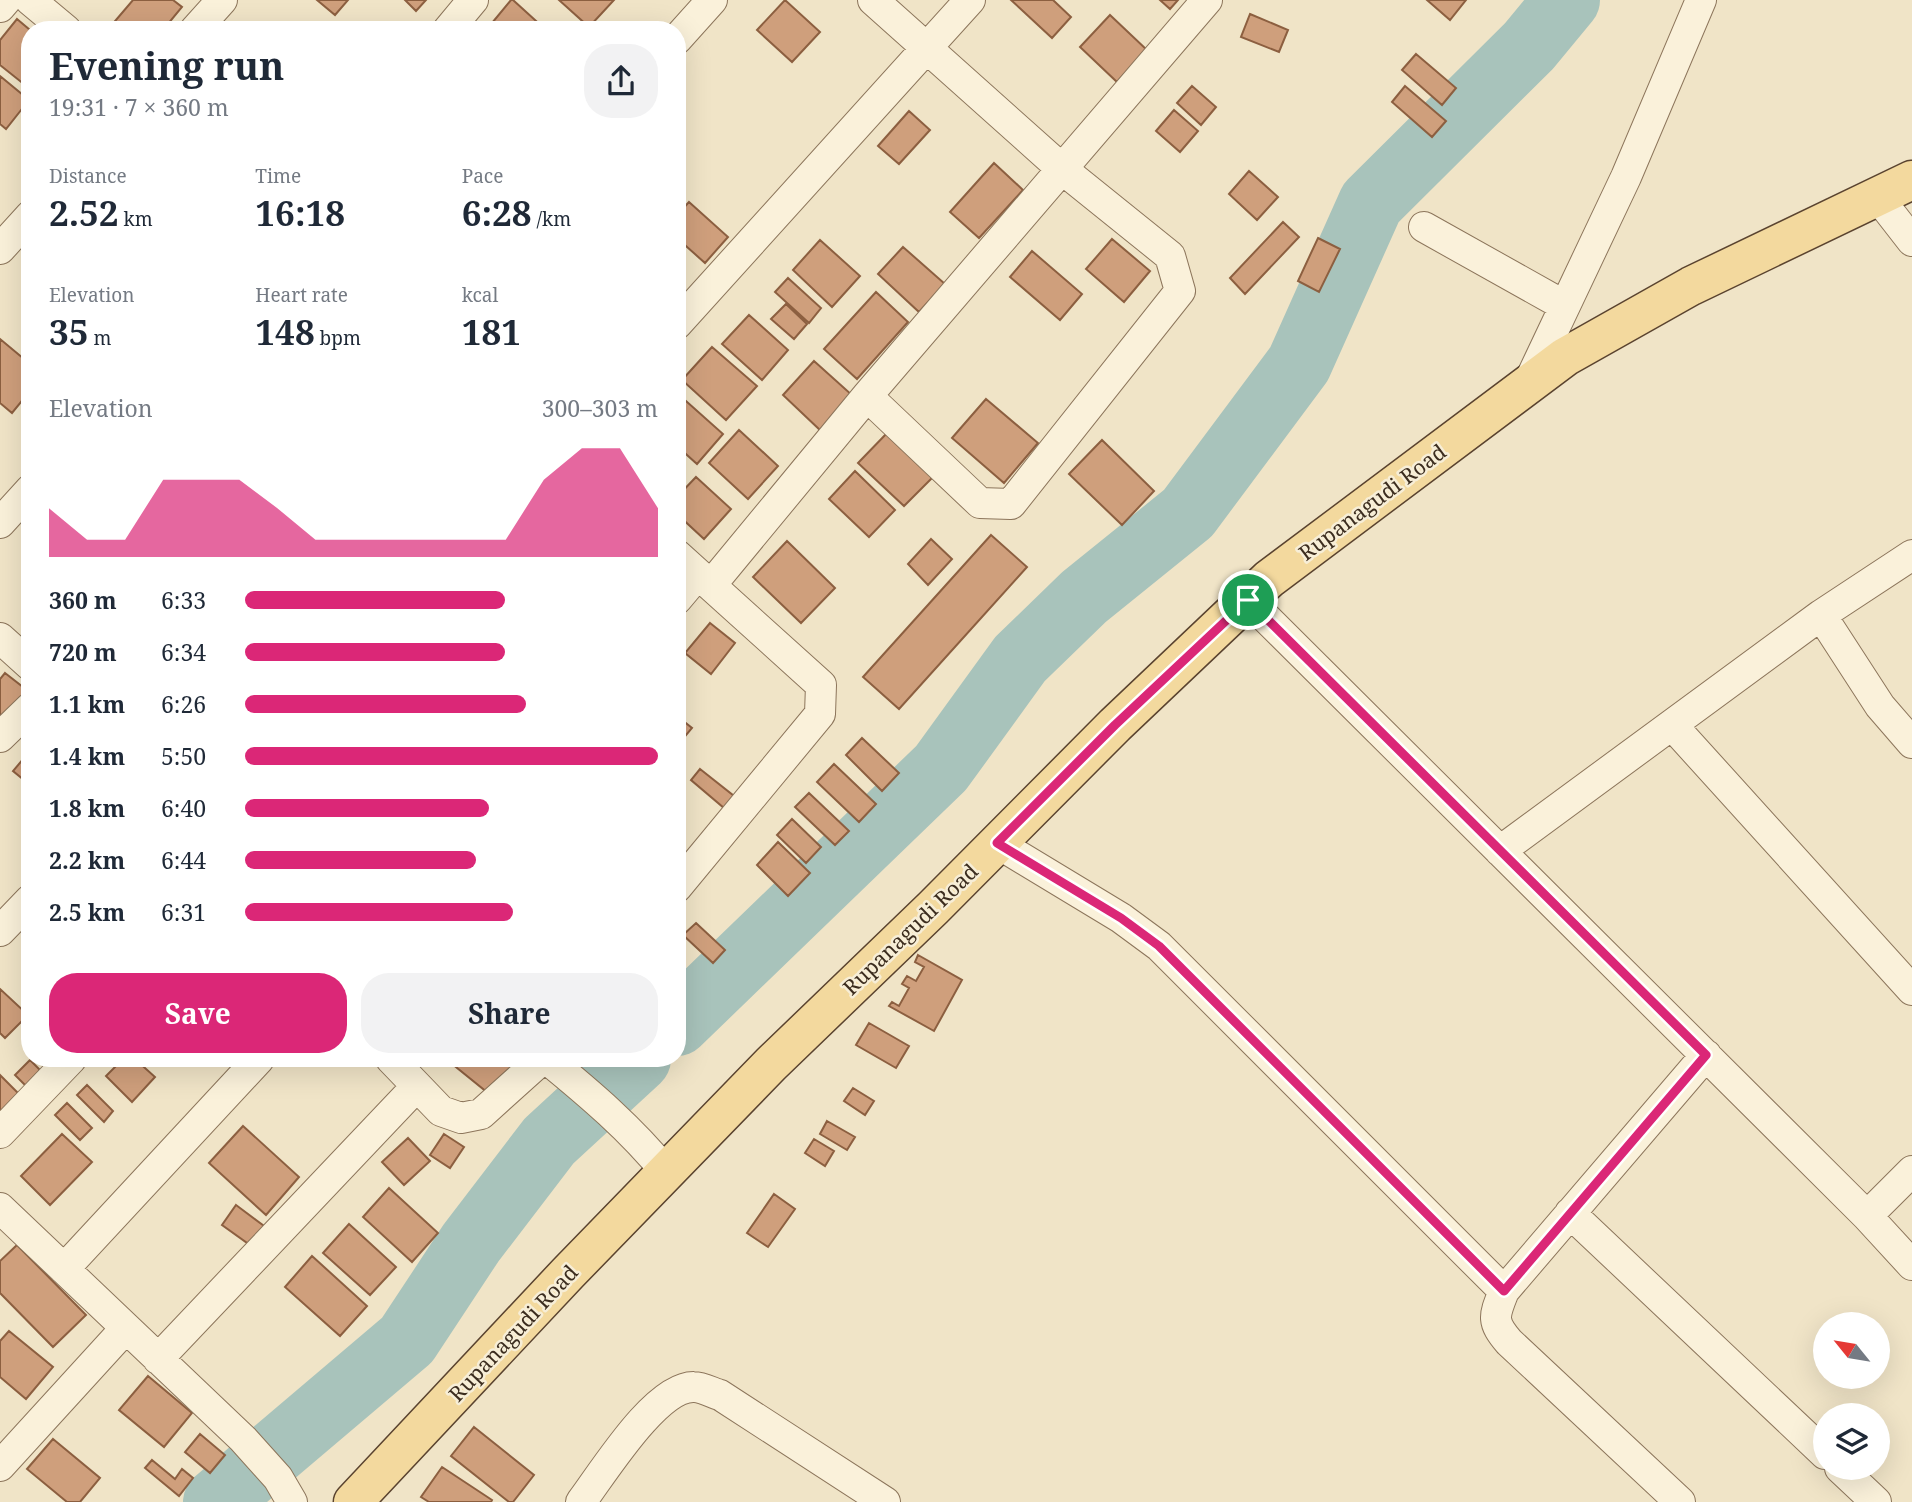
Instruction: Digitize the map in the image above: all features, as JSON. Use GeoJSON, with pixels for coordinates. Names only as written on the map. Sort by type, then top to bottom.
{"type":"FeatureCollection","features":[{"type":"Feature","properties":{"kind":"main road","name":"Rupanagudi Road"},"geometry":{"type":"LineString","coordinates":[[363,1499],[568,1273],[771,1064],[1115,725],[1269,579],[1565,357],[1691,285],[1912,180]]}},
{"type":"Feature","properties":{"kind":"street"},"geometry":{"type":"LineString","coordinates":[[0,7],[6,0]]}},
{"type":"Feature","properties":{"kind":"street"},"geometry":{"type":"LineString","coordinates":[[30,0],[55,21]]}},
{"type":"Feature","properties":{"kind":"street"},"geometry":{"type":"LineString","coordinates":[[203,21],[222,0]]}},
{"type":"Feature","properties":{"kind":"street"},"geometry":{"type":"LineString","coordinates":[[456,21],[473,0]]}},
{"type":"Feature","properties":{"kind":"street"},"geometry":{"type":"LineString","coordinates":[[686,28],[712,0]]}},
{"type":"Feature","properties":{"kind":"street"},"geometry":{"type":"LineString","coordinates":[[867,396],[980,503],[1010,503],[1180,291],[1170,256],[1062,169],[873,0]]}},
{"type":"Feature","properties":{"kind":"street"},"geometry":{"type":"LineString","coordinates":[[686,314],[970,0]]}},
{"type":"Feature","properties":{"kind":"street"},"geometry":{"type":"LineString","coordinates":[[686,876],[820,714],[821,685],[695,571],[867,396],[1207,0]]}},
{"type":"Feature","properties":{"kind":"street"},"geometry":{"type":"LineString","coordinates":[[1528,384],[1626,177],[1701,0]]}},
{"type":"Feature","properties":{"kind":"street"},"geometry":{"type":"LineString","coordinates":[[1877,196],[1912,241]]}},
{"type":"Feature","properties":{"kind":"street"},"geometry":{"type":"LineString","coordinates":[[0,249],[21,226]]}},
{"type":"Feature","properties":{"kind":"street"},"geometry":{"type":"LineString","coordinates":[[1424,227],[1565,306]]}},
{"type":"Feature","properties":{"kind":"street"},"geometry":{"type":"LineString","coordinates":[[0,523],[21,500]]}},
{"type":"Feature","properties":{"kind":"street"},"geometry":{"type":"LineString","coordinates":[[1500,852],[1821,615],[1912,555]]}},
{"type":"Feature","properties":{"kind":"street"},"geometry":{"type":"LineString","coordinates":[[1248,600],[1867,1216],[1912,1265]]}},
{"type":"Feature","properties":{"kind":"street"},"geometry":{"type":"LineString","coordinates":[[1821,615],[1880,706],[1912,743]]}},
{"type":"Feature","properties":{"kind":"street"},"geometry":{"type":"LineString","coordinates":[[0,638],[21,657]]}},
{"type":"Feature","properties":{"kind":"street"},"geometry":{"type":"LineString","coordinates":[[0,737],[21,717]]}},
{"type":"Feature","properties":{"kind":"street"},"geometry":{"type":"LineString","coordinates":[[1672,725],[1912,989]]}},
{"type":"Feature","properties":{"kind":"street"},"geometry":{"type":"LineString","coordinates":[[997,843],[1121,918],[1159,946],[1504,1291]]}},
{"type":"Feature","properties":{"kind":"street"},"geometry":{"type":"LineString","coordinates":[[0,931],[21,909]]}},
{"type":"Feature","properties":{"kind":"street"},"geometry":{"type":"LineString","coordinates":[[1681,1502],[1498,1330],[1494,1316],[1504,1291],[1706,1055]]}},
{"type":"Feature","properties":{"kind":"street"},"geometry":{"type":"LineString","coordinates":[[0,1133],[63,1067]]}},
{"type":"Feature","properties":{"kind":"street"},"geometry":{"type":"LineString","coordinates":[[64,1269],[252,1067]]}},
{"type":"Feature","properties":{"kind":"street"},"geometry":{"type":"LineString","coordinates":[[398,1067],[441,1111],[461,1118],[481,1114],[535,1067]]}},
{"type":"Feature","properties":{"kind":"street"},"geometry":{"type":"LineString","coordinates":[[555,1067],[580,1086],[639,1140],[666,1172]]}},
{"type":"Feature","properties":{"kind":"street"},"geometry":{"type":"LineString","coordinates":[[158,1359],[416,1087]]}},
{"type":"Feature","properties":{"kind":"street"},"geometry":{"type":"LineString","coordinates":[[1867,1216],[1912,1171]]}},
{"type":"Feature","properties":{"kind":"street"},"geometry":{"type":"LineString","coordinates":[[0,1208],[243,1439],[285,1490]]}},
{"type":"Feature","properties":{"kind":"street"},"geometry":{"type":"LineString","coordinates":[[1570,1213],[1813,1443]]}},
{"type":"Feature","properties":{"kind":"street"},"geometry":{"type":"LineString","coordinates":[[0,1466],[125,1329]]}},
{"type":"Feature","properties":{"kind":"street"},"geometry":{"type":"LineString","coordinates":[[581,1502],[643,1419],[667,1396],[694,1387],[720,1395],[885,1502]]}},
{"type":"Feature","properties":{"kind":"street"},"geometry":{"type":"LineString","coordinates":[[1853,1480],[1876,1502]]}},
{"type":"Feature","properties":{"kind":"building"},"geometry":{"type":"Polygon","coordinates":[[[133,0],[173,0],[182,7],[170,21],[115,21],[133,0]]]}},
{"type":"Feature","properties":{"kind":"building"},"geometry":{"type":"Polygon","coordinates":[[[317,0],[348,0],[335,15],[317,0]]]}},
{"type":"Feature","properties":{"kind":"building"},"geometry":{"type":"Polygon","coordinates":[[[405,0],[426,0],[416,11],[405,0]]]}},
{"type":"Feature","properties":{"kind":"building"},"geometry":{"type":"Polygon","coordinates":[[[513,0],[536,21],[494,21],[513,0]]]}},
{"type":"Feature","properties":{"kind":"building"},"geometry":{"type":"Polygon","coordinates":[[[559,0],[614,0],[595,21],[582,21],[559,0]]]}},
{"type":"Feature","properties":{"kind":"building"},"geometry":{"type":"Polygon","coordinates":[[[785,0],[820,32],[792,62],[757,30],[785,0]]]}},
{"type":"Feature","properties":{"kind":"building"},"geometry":{"type":"Polygon","coordinates":[[[1011,0],[1053,0],[1071,17],[1052,38],[1011,0]]]}},
{"type":"Feature","properties":{"kind":"building"},"geometry":{"type":"Polygon","coordinates":[[[1160,0],[1178,0],[1170,9],[1160,0]]]}},
{"type":"Feature","properties":{"kind":"building"},"geometry":{"type":"Polygon","coordinates":[[[1427,0],[1466,0],[1450,20],[1427,0]]]}},
{"type":"Feature","properties":{"kind":"building"},"geometry":{"type":"Polygon","coordinates":[[[1250,14],[1288,30],[1279,52],[1241,37],[1250,14]]]}},
{"type":"Feature","properties":{"kind":"building"},"geometry":{"type":"Polygon","coordinates":[[[1110,15],[1147,50],[1117,82],[1080,47],[1110,15]]]}},
{"type":"Feature","properties":{"kind":"building"},"geometry":{"type":"Polygon","coordinates":[[[17,19],[21,22],[21,82],[0,65],[0,40],[17,19]]]}},
{"type":"Feature","properties":{"kind":"building"},"geometry":{"type":"Polygon","coordinates":[[[1416,54],[1456,88],[1442,105],[1402,70],[1416,54]]]}},
{"type":"Feature","properties":{"kind":"building"},"geometry":{"type":"Polygon","coordinates":[[[0,76],[21,93],[21,110],[6,129],[0,124],[0,76]]]}},
{"type":"Feature","properties":{"kind":"building"},"geometry":{"type":"Polygon","coordinates":[[[1192,86],[1216,107],[1201,125],[1177,103],[1192,86]]]}},
{"type":"Feature","properties":{"kind":"building"},"geometry":{"type":"Polygon","coordinates":[[[1405,86],[1446,121],[1432,137],[1392,102],[1405,86]]]}},
{"type":"Feature","properties":{"kind":"building"},"geometry":{"type":"Polygon","coordinates":[[[1174,110],[1198,131],[1180,152],[1156,131],[1174,110]]]}},
{"type":"Feature","properties":{"kind":"building"},"geometry":{"type":"Polygon","coordinates":[[[909,111],[930,130],[899,164],[878,146],[909,111]]]}},
{"type":"Feature","properties":{"kind":"building"},"geometry":{"type":"Polygon","coordinates":[[[994,163],[1023,190],[979,238],[950,212],[994,163]]]}},
{"type":"Feature","properties":{"kind":"building"},"geometry":{"type":"Polygon","coordinates":[[[1249,171],[1278,197],[1257,220],[1229,194],[1249,171]]]}},
{"type":"Feature","properties":{"kind":"building"},"geometry":{"type":"Polygon","coordinates":[[[689,202],[728,237],[705,263],[686,246],[686,205],[689,202]]]}},
{"type":"Feature","properties":{"kind":"building"},"geometry":{"type":"Polygon","coordinates":[[[1283,222],[1299,237],[1245,294],[1230,278],[1283,222]]]}},
{"type":"Feature","properties":{"kind":"building"},"geometry":{"type":"Polygon","coordinates":[[[1318,238],[1340,249],[1319,292],[1298,281],[1318,238]]]}},
{"type":"Feature","properties":{"kind":"building"},"geometry":{"type":"Polygon","coordinates":[[[1112,239],[1150,271],[1124,302],[1086,269],[1112,239]]]}},
{"type":"Feature","properties":{"kind":"building"},"geometry":{"type":"Polygon","coordinates":[[[820,240],[860,276],[832,307],[793,270],[820,240]]]}},
{"type":"Feature","properties":{"kind":"building"},"geometry":{"type":"Polygon","coordinates":[[[903,247],[945,284],[919,312],[878,274],[903,247]]]}},
{"type":"Feature","properties":{"kind":"building"},"geometry":{"type":"Polygon","coordinates":[[[1032,251],[1082,294],[1060,320],[1010,277],[1032,251]]]}},
{"type":"Feature","properties":{"kind":"building"},"geometry":{"type":"Polygon","coordinates":[[[788,278],[821,308],[809,323],[775,292],[788,278]]]}},
{"type":"Feature","properties":{"kind":"building"},"geometry":{"type":"Polygon","coordinates":[[[876,292],[908,322],[857,379],[824,349],[876,292]]]}},
{"type":"Feature","properties":{"kind":"building"},"geometry":{"type":"Polygon","coordinates":[[[786,304],[807,324],[794,339],[771,319],[786,304]]]}},
{"type":"Feature","properties":{"kind":"building"},"geometry":{"type":"Polygon","coordinates":[[[749,315],[788,350],[762,380],[722,344],[749,315]]]}},
{"type":"Feature","properties":{"kind":"building"},"geometry":{"type":"Polygon","coordinates":[[[0,339],[21,356],[21,402],[12,413],[0,403],[0,339]]]}},
{"type":"Feature","properties":{"kind":"building"},"geometry":{"type":"Polygon","coordinates":[[[712,347],[757,386],[726,420],[686,384],[686,376],[712,347]]]}},
{"type":"Feature","properties":{"kind":"building"},"geometry":{"type":"Polygon","coordinates":[[[814,361],[853,396],[821,431],[783,395],[814,361]]]}},
{"type":"Feature","properties":{"kind":"building"},"geometry":{"type":"Polygon","coordinates":[[[986,399],[1038,443],[1004,483],[952,438],[986,399]]]}},
{"type":"Feature","properties":{"kind":"building"},"geometry":{"type":"Polygon","coordinates":[[[686,401],[723,434],[697,464],[686,454],[686,401]]]}},
{"type":"Feature","properties":{"kind":"building"},"geometry":{"type":"Polygon","coordinates":[[[739,430],[778,466],[748,499],[709,463],[739,430]]]}},
{"type":"Feature","properties":{"kind":"building"},"geometry":{"type":"Polygon","coordinates":[[[889,431],[935,475],[904,506],[858,463],[889,431]]]}},
{"type":"Feature","properties":{"kind":"building"},"geometry":{"type":"Polygon","coordinates":[[[1102,440],[1154,491],[1122,525],[1069,474],[1102,440]]]}},
{"type":"Feature","properties":{"kind":"building"},"geometry":{"type":"Polygon","coordinates":[[[855,471],[895,510],[869,537],[829,499],[855,471]]]}},
{"type":"Feature","properties":{"kind":"building"},"geometry":{"type":"Polygon","coordinates":[[[696,477],[731,509],[704,539],[686,522],[686,488],[696,477]]]}},
{"type":"Feature","properties":{"kind":"building"},"geometry":{"type":"Polygon","coordinates":[[[991,535],[1027,567],[899,709],[863,677],[991,535]]]}},
{"type":"Feature","properties":{"kind":"building"},"geometry":{"type":"Polygon","coordinates":[[[931,539],[952,559],[928,585],[908,564],[931,539]]]}},
{"type":"Feature","properties":{"kind":"building"},"geometry":{"type":"Polygon","coordinates":[[[787,541],[835,588],[801,623],[753,577],[787,541]]]}},
{"type":"Feature","properties":{"kind":"building"},"geometry":{"type":"Polygon","coordinates":[[[710,623],[735,643],[711,674],[686,652],[710,623]]]}},
{"type":"Feature","properties":{"kind":"building"},"geometry":{"type":"Polygon","coordinates":[[[5,673],[21,686],[21,699],[0,724],[0,679],[5,673]]]}},
{"type":"Feature","properties":{"kind":"building"},"geometry":{"type":"Polygon","coordinates":[[[686,723],[692,728],[686,735],[686,723]]]}},
{"type":"Feature","properties":{"kind":"building"},"geometry":{"type":"Polygon","coordinates":[[[862,738],[899,773],[882,791],[846,755],[862,738]]]}},
{"type":"Feature","properties":{"kind":"building"},"geometry":{"type":"Polygon","coordinates":[[[21,762],[21,778],[13,771],[21,762]]]}},
{"type":"Feature","properties":{"kind":"building"},"geometry":{"type":"Polygon","coordinates":[[[834,764],[876,804],[859,822],[817,782],[834,764]]]}},
{"type":"Feature","properties":{"kind":"building"},"geometry":{"type":"Polygon","coordinates":[[[700,769],[734,796],[724,808],[691,780],[700,769]]]}},
{"type":"Feature","properties":{"kind":"building"},"geometry":{"type":"Polygon","coordinates":[[[809,793],[849,831],[835,845],[795,807],[809,793]]]}},
{"type":"Feature","properties":{"kind":"building"},"geometry":{"type":"Polygon","coordinates":[[[792,819],[821,847],[806,863],[777,835],[792,819]]]}},
{"type":"Feature","properties":{"kind":"building"},"geometry":{"type":"Polygon","coordinates":[[[778,842],[810,873],[788,896],[757,865],[778,842]]]}},
{"type":"Feature","properties":{"kind":"building"},"geometry":{"type":"Polygon","coordinates":[[[696,923],[725,950],[713,963],[686,938],[686,932],[696,923]]]}},
{"type":"Feature","properties":{"kind":"building"},"geometry":{"type":"Polygon","coordinates":[[[918,955],[962,980],[934,1031],[889,1006],[892,1002],[899,1006],[909,988],[902,984],[907,976],[916,981],[924,967],[915,962],[918,955]]]}},
{"type":"Feature","properties":{"kind":"building"},"geometry":{"type":"Polygon","coordinates":[[[0,989],[21,1008],[21,1022],[5,1038],[0,1033],[0,989]]]}},
{"type":"Feature","properties":{"kind":"building"},"geometry":{"type":"Polygon","coordinates":[[[869,1023],[909,1046],[896,1068],[856,1045],[869,1023]]]}},
{"type":"Feature","properties":{"kind":"building"},"geometry":{"type":"Polygon","coordinates":[[[23,1067],[37,1067],[45,1075],[31,1091],[15,1075],[23,1067]]]}},
{"type":"Feature","properties":{"kind":"building"},"geometry":{"type":"Polygon","coordinates":[[[115,1067],[144,1067],[155,1077],[132,1102],[106,1076],[115,1067]]]}},
{"type":"Feature","properties":{"kind":"building"},"geometry":{"type":"Polygon","coordinates":[[[456,1067],[517,1067],[493,1097],[456,1067]]]}},
{"type":"Feature","properties":{"kind":"building"},"geometry":{"type":"Polygon","coordinates":[[[0,1075],[25,1100],[0,1116],[0,1075]]]}},
{"type":"Feature","properties":{"kind":"building"},"geometry":{"type":"Polygon","coordinates":[[[87,1085],[113,1111],[104,1122],[77,1095],[87,1085]]]}},
{"type":"Feature","properties":{"kind":"building"},"geometry":{"type":"Polygon","coordinates":[[[853,1088],[874,1101],[865,1115],[844,1101],[853,1088]]]}},
{"type":"Feature","properties":{"kind":"building"},"geometry":{"type":"Polygon","coordinates":[[[67,1103],[92,1128],[80,1140],[55,1115],[67,1103]]]}},
{"type":"Feature","properties":{"kind":"building"},"geometry":{"type":"Polygon","coordinates":[[[827,1121],[855,1137],[847,1150],[820,1134],[827,1121]]]}},
{"type":"Feature","properties":{"kind":"building"},"geometry":{"type":"Polygon","coordinates":[[[243,1126],[299,1177],[266,1215],[209,1163],[243,1126]]]}},
{"type":"Feature","properties":{"kind":"building"},"geometry":{"type":"Polygon","coordinates":[[[62,1134],[92,1162],[50,1205],[21,1176],[62,1134]]]}},
{"type":"Feature","properties":{"kind":"building"},"geometry":{"type":"Polygon","coordinates":[[[444,1134],[464,1147],[450,1168],[430,1155],[444,1134]]]}},
{"type":"Feature","properties":{"kind":"building"},"geometry":{"type":"Polygon","coordinates":[[[408,1138],[430,1161],[404,1185],[382,1162],[408,1138]]]}},
{"type":"Feature","properties":{"kind":"building"},"geometry":{"type":"Polygon","coordinates":[[[814,1139],[834,1151],[825,1166],[805,1153],[814,1139]]]}},
{"type":"Feature","properties":{"kind":"building"},"geometry":{"type":"Polygon","coordinates":[[[389,1188],[438,1233],[412,1262],[363,1217],[389,1188]]]}},
{"type":"Feature","properties":{"kind":"building"},"geometry":{"type":"Polygon","coordinates":[[[774,1194],[795,1209],[768,1247],[747,1233],[774,1194]]]}},
{"type":"Feature","properties":{"kind":"building"},"geometry":{"type":"Polygon","coordinates":[[[236,1205],[264,1226],[250,1245],[222,1225],[236,1205]]]}},
{"type":"Feature","properties":{"kind":"building"},"geometry":{"type":"Polygon","coordinates":[[[349,1224],[396,1267],[370,1295],[323,1253],[349,1224]]]}},
{"type":"Feature","properties":{"kind":"building"},"geometry":{"type":"Polygon","coordinates":[[[17,1245],[86,1315],[53,1347],[0,1293],[0,1261],[17,1245]]]}},
{"type":"Feature","properties":{"kind":"building"},"geometry":{"type":"Polygon","coordinates":[[[312,1256],[367,1306],[340,1336],[285,1287],[312,1256]]]}},
{"type":"Feature","properties":{"kind":"building"},"geometry":{"type":"Polygon","coordinates":[[[9,1331],[53,1367],[26,1399],[0,1377],[0,1341],[9,1331]]]}},
{"type":"Feature","properties":{"kind":"building"},"geometry":{"type":"Polygon","coordinates":[[[148,1376],[192,1413],[164,1447],[119,1410],[148,1376]]]}},
{"type":"Feature","properties":{"kind":"building"},"geometry":{"type":"Polygon","coordinates":[[[474,1427],[534,1475],[513,1502],[509,1502],[451,1456],[474,1427]]]}},
{"type":"Feature","properties":{"kind":"building"},"geometry":{"type":"Polygon","coordinates":[[[200,1434],[225,1455],[210,1473],[185,1452],[200,1434]]]}},
{"type":"Feature","properties":{"kind":"building"},"geometry":{"type":"Polygon","coordinates":[[[53,1439],[100,1478],[80,1502],[67,1502],[27,1469],[53,1439]]]}},
{"type":"Feature","properties":{"kind":"building"},"geometry":{"type":"Polygon","coordinates":[[[152,1460],[175,1479],[182,1469],[193,1478],[179,1496],[145,1468],[152,1460]]]}},
{"type":"Feature","properties":{"kind":"building"},"geometry":{"type":"Polygon","coordinates":[[[442,1467],[492,1500],[491,1502],[429,1502],[421,1497],[442,1467]]]}},
{"type":"Feature","properties":{"kind":"waterway"},"geometry":{"type":"LineString","coordinates":[[686,1014],[941,768],[1020,659],[1084,597],[1188,513],[1299,364],[1371,203],[1529,46],[1567,0]]}},
{"type":"Feature","properties":{"kind":"waterway"},"geometry":{"type":"LineString","coordinates":[[216,1502],[407,1340],[471,1243],[549,1141],[629,1067]]}},
{"type":"Feature","properties":{"kind":"route"},"geometry":{"type":"LineString","coordinates":[[1248,600],[1706,1055],[1504,1291],[1159,946],[1121,918],[997,843],[1115,725],[1248,600]]}}]}
